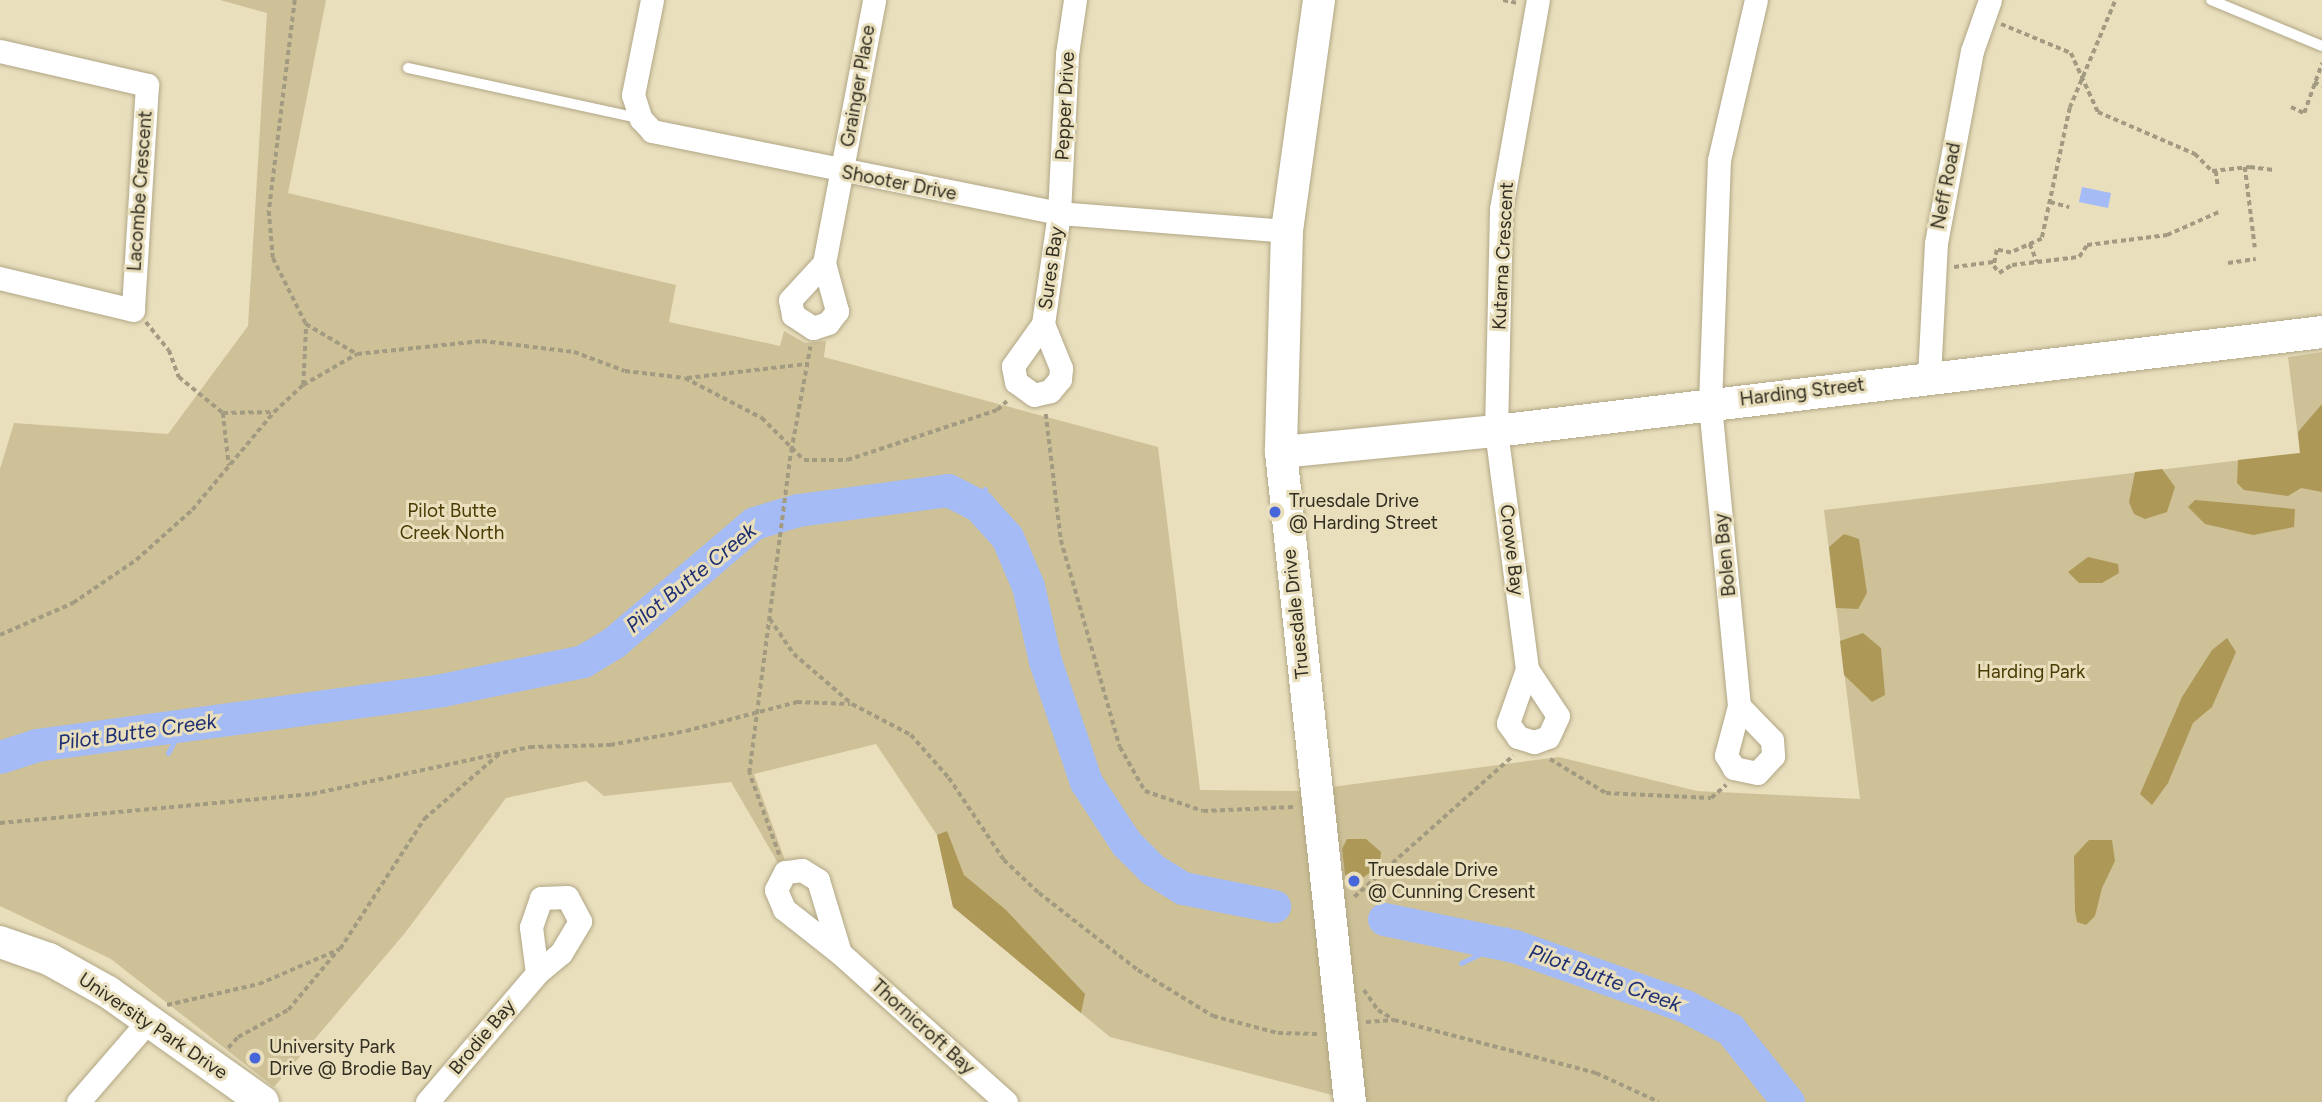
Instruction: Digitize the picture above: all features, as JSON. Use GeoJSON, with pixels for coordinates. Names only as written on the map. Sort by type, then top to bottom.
{"type":"FeatureCollection","features":[{"type":"Feature","properties":{"kind":"street"},"geometry":{"type":"LineString","coordinates":[[641,119],[633,96],[652,0]]}},
{"type":"Feature","properties":{"kind":"street","name":"Grainger Place"},"geometry":{"type":"LineString","coordinates":[[824,263],[874,0]]}},
{"type":"Feature","properties":{"kind":"street","name":"Pepper Drive"},"geometry":{"type":"LineString","coordinates":[[1059,213],[1067,54],[1075,0]]}},
{"type":"Feature","properties":{"kind":"street","name":"Truesdale Drive"},"geometry":{"type":"LineString","coordinates":[[1319,0],[1287,231],[1281,452],[1350,1102]]}},
{"type":"Feature","properties":{"kind":"street","name":"Kutarna Crescent"},"geometry":{"type":"LineString","coordinates":[[1496,431],[1501,209],[1538,0]]}},
{"type":"Feature","properties":{"kind":"street"},"geometry":{"type":"LineString","coordinates":[[1710,404],[1719,160],[1756,0]]}},
{"type":"Feature","properties":{"kind":"street","name":"Neff Road"},"geometry":{"type":"LineString","coordinates":[[1929,376],[1934,270],[1972,51],[1987,9]]}},
{"type":"Feature","properties":{"kind":"street","name":"Lacombe Crescent"},"geometry":{"type":"LineString","coordinates":[[0,51],[147,85],[133,310]]}},
{"type":"Feature","properties":{"kind":"street","name":"Shooter Drive"},"geometry":{"type":"LineString","coordinates":[[641,119],[652,131],[843,173],[1059,213],[1287,231]]}},
{"type":"Feature","properties":{"kind":"street","name":"Sures Bay"},"geometry":{"type":"LineString","coordinates":[[1043,324],[1061,368],[1056,386],[1031,391],[1013,374],[1016,359],[1043,324],[1059,213]]}},
{"type":"Feature","properties":{"kind":"street"},"geometry":{"type":"LineString","coordinates":[[824,263],[838,311],[828,323],[813,328],[793,315],[790,300],[824,263]]}},
{"type":"Feature","properties":{"kind":"street"},"geometry":{"type":"LineString","coordinates":[[0,278],[133,310]]}},
{"type":"Feature","properties":{"kind":"street","name":"Harding Street"},"geometry":{"type":"LineString","coordinates":[[1281,452],[1496,431],[1929,376],[2322,331]]}},
{"type":"Feature","properties":{"kind":"street","name":"Bolen Bay"},"geometry":{"type":"LineString","coordinates":[[1710,404],[1740,706],[1725,746],[1729,762],[1741,772]]}},
{"type":"Feature","properties":{"kind":"street","name":"Crowe Bay"},"geometry":{"type":"LineString","coordinates":[[1496,431],[1527,668],[1558,716],[1553,731],[1533,741],[1511,731],[1508,714],[1527,668]]}},
{"type":"Feature","properties":{"kind":"street"},"geometry":{"type":"LineString","coordinates":[[1740,706],[1774,748],[1764,769],[1741,772]]}},
{"type":"Feature","properties":{"kind":"street"},"geometry":{"type":"LineString","coordinates":[[785,872],[802,870],[818,880],[840,953]]}},
{"type":"Feature","properties":{"kind":"street","name":"Thornicroft Bay"},"geometry":{"type":"LineString","coordinates":[[785,872],[776,890],[784,909],[840,953],[1006,1102]]}},
{"type":"Feature","properties":{"kind":"street","name":"University Park Drive"},"geometry":{"type":"LineString","coordinates":[[0,942],[49,959],[150,1019],[263,1102]]}},
{"type":"Feature","properties":{"kind":"street","name":"Brodie Bay"},"geometry":{"type":"LineString","coordinates":[[427,1102],[537,973]]}},
{"type":"Feature","properties":{"kind":"street"},"geometry":{"type":"LineString","coordinates":[[78,1102],[150,1019]]}},
{"type":"Feature","properties":{"kind":"lane"},"geometry":{"type":"LineString","coordinates":[[2211,0],[2322,46]]}},
{"type":"Feature","properties":{"kind":"lane"},"geometry":{"type":"LineString","coordinates":[[408,68],[641,119]]}},
{"type":"Feature","properties":{"kind":"path"},"geometry":{"type":"LineString","coordinates":[[295,0],[269,233],[280,277],[306,324],[357,354]]}},
{"type":"Feature","properties":{"kind":"path"},"geometry":{"type":"LineString","coordinates":[[2115,2],[2070,107],[2042,239],[2011,253],[1997,250],[1994,262],[1999,273],[2012,265],[2078,257],[2087,245],[2167,235],[2221,211]]}},
{"type":"Feature","properties":{"kind":"path"},"geometry":{"type":"LineString","coordinates":[[1987,9],[2071,53],[2084,74],[2098,112],[2195,154],[2216,171],[2218,187]]}},
{"type":"Feature","properties":{"kind":"path"},"geometry":{"type":"LineString","coordinates":[[2291,107],[2304,113],[2322,63]]}},
{"type":"Feature","properties":{"kind":"path"},"geometry":{"type":"LineString","coordinates":[[2314,82],[2322,86]]}},
{"type":"Feature","properties":{"kind":"path"},"geometry":{"type":"LineString","coordinates":[[2216,171],[2245,167],[2274,170]]}},
{"type":"Feature","properties":{"kind":"path"},"geometry":{"type":"LineString","coordinates":[[2245,167],[2255,247]]}},
{"type":"Feature","properties":{"kind":"path"},"geometry":{"type":"LineString","coordinates":[[2050,202],[2069,207]]}},
{"type":"Feature","properties":{"kind":"path"},"geometry":{"type":"LineString","coordinates":[[2029,244],[2037,262]]}},
{"type":"Feature","properties":{"kind":"path"},"geometry":{"type":"LineString","coordinates":[[2228,263],[2256,259]]}},
{"type":"Feature","properties":{"kind":"path"},"geometry":{"type":"LineString","coordinates":[[1934,270],[1994,262]]}},
{"type":"Feature","properties":{"kind":"path"},"geometry":{"type":"LineString","coordinates":[[133,310],[162,340],[179,377],[223,413],[274,412]]}},
{"type":"Feature","properties":{"kind":"path"},"geometry":{"type":"LineString","coordinates":[[303,385],[306,324]]}},
{"type":"Feature","properties":{"kind":"path"},"geometry":{"type":"LineString","coordinates":[[785,872],[749,773],[786,485],[813,328]]}},
{"type":"Feature","properties":{"kind":"path"},"geometry":{"type":"LineString","coordinates":[[0,635],[73,603],[136,560],[192,510],[274,412],[303,385],[357,354],[433,343],[508,342],[574,352],[625,371],[685,378],[807,364]]}},
{"type":"Feature","properties":{"kind":"path"},"geometry":{"type":"LineString","coordinates":[[685,378],[762,418],[791,451],[804,460],[847,460],[997,410],[1031,391],[1061,540],[1121,747],[1145,792],[1203,811],[1317,804]]}},
{"type":"Feature","properties":{"kind":"path"},"geometry":{"type":"LineString","coordinates":[[223,413],[229,466]]}},
{"type":"Feature","properties":{"kind":"path"},"geometry":{"type":"LineString","coordinates":[[770,619],[794,654],[852,705],[911,735],[949,778],[1004,860],[1039,893],[1138,970],[1213,1016],[1278,1033],[1326,1034]]}},
{"type":"Feature","properties":{"kind":"path"},"geometry":{"type":"LineString","coordinates":[[0,823],[312,794],[530,747],[610,745],[797,702],[852,705]]}},
{"type":"Feature","properties":{"kind":"path"},"geometry":{"type":"LineString","coordinates":[[1329,905],[1348,903],[1468,792],[1502,769],[1533,741],[1553,764],[1606,793],[1711,798],[1741,772]]}},
{"type":"Feature","properties":{"kind":"path"},"geometry":{"type":"LineString","coordinates":[[214,1065],[238,1037],[288,1010],[340,948],[424,819],[501,753]]}},
{"type":"Feature","properties":{"kind":"path"},"geometry":{"type":"LineString","coordinates":[[150,1019],[171,1002],[259,984],[340,948]]}},
{"type":"Feature","properties":{"kind":"path"},"geometry":{"type":"LineString","coordinates":[[1338,979],[1355,978],[1378,1010],[1394,1020],[1596,1073],[1658,1102]]}},
{"type":"Feature","properties":{"kind":"path"},"geometry":{"type":"LineString","coordinates":[[1360,1023],[1394,1020]]}},
{"type":"Feature","properties":{"kind":"green space","name":"Pilot Butte Creek North"},"geometry":{"type":"Polygon","coordinates":[[[220,0],[326,0],[288,193],[676,285],[669,322],[780,346],[784,331],[805,343],[826,341],[824,357],[1158,447],[1200,790],[1301,791],[1559,757],[1697,791],[1860,799],[1824,510],[2300,453],[2288,357],[2322,352],[2322,1102],[1359,1102],[1110,1037],[953,907],[937,835],[876,744],[754,774],[785,860],[778,863],[731,782],[604,796],[586,781],[506,798],[405,933],[274,1087],[111,959],[0,906],[0,469],[14,423],[168,434],[248,326],[267,13],[220,0]]]}},
{"type":"Feature","properties":{"kind":"shaded area"},"geometry":{"type":"Polygon","coordinates":[[[2322,404],[2322,492],[2301,488],[2288,496],[2244,490],[2237,483],[2238,460],[2300,453],[2298,432],[2322,404]]]}},
{"type":"Feature","properties":{"kind":"shaded area"},"geometry":{"type":"Polygon","coordinates":[[[2162,469],[2175,487],[2167,512],[2145,519],[2134,514],[2129,502],[2135,472],[2162,469]]]}},
{"type":"Feature","properties":{"kind":"shaded area"},"geometry":{"type":"Polygon","coordinates":[[[2195,500],[2295,509],[2294,527],[2253,535],[2205,524],[2188,507],[2195,500]]]}},
{"type":"Feature","properties":{"kind":"shaded area"},"geometry":{"type":"Polygon","coordinates":[[[1844,534],[1859,539],[1867,593],[1858,609],[1836,608],[1829,547],[1844,534]]]}},
{"type":"Feature","properties":{"kind":"shaded area"},"geometry":{"type":"Polygon","coordinates":[[[2088,557],[2118,564],[2119,573],[2102,583],[2079,583],[2068,572],[2088,557]]]}},
{"type":"Feature","properties":{"kind":"shaded area"},"geometry":{"type":"Polygon","coordinates":[[[1863,633],[1881,648],[1885,695],[1872,702],[1844,675],[1840,641],[1863,633]]]}},
{"type":"Feature","properties":{"kind":"shaded area"},"geometry":{"type":"Polygon","coordinates":[[[2227,638],[2236,652],[2212,707],[2193,723],[2168,783],[2152,805],[2140,794],[2182,697],[2212,650],[2227,638]]]}},
{"type":"Feature","properties":{"kind":"shaded area"},"geometry":{"type":"Polygon","coordinates":[[[947,831],[964,875],[1006,910],[1085,994],[1081,1013],[953,907],[937,835],[947,831]]]}},
{"type":"Feature","properties":{"kind":"shaded area"},"geometry":{"type":"Polygon","coordinates":[[[1347,839],[1366,839],[1381,852],[1380,865],[1364,877],[1345,875],[1342,849],[1347,839]]]}},
{"type":"Feature","properties":{"kind":"shaded area"},"geometry":{"type":"Polygon","coordinates":[[[2089,840],[2112,840],[2115,861],[2102,888],[2095,916],[2086,925],[2077,922],[2075,911],[2074,856],[2089,840]]]}},
{"type":"Feature","properties":{"kind":"water"},"geometry":{"type":"Polygon","coordinates":[[[2082,187],[2111,193],[2108,208],[2079,202],[2082,187]]]}},
{"type":"Feature","properties":{"kind":"waterway"},"geometry":{"type":"LineString","coordinates":[[983,510],[985,489]]}},
{"type":"Feature","properties":{"kind":"waterway","name":"Pilot Butte Creek"},"geometry":{"type":"LineString","coordinates":[[0,757],[36,745],[442,690],[583,661],[613,643],[754,523],[798,510],[948,490],[979,506],[1007,537],[1028,586],[1045,661],[1086,782],[1126,843],[1152,869],[1183,888],[1274,906]]}},
{"type":"Feature","properties":{"kind":"waterway","name":"Pilot Butte Creek"},"geometry":{"type":"LineString","coordinates":[[225,711],[234,719]]}},
{"type":"Feature","properties":{"kind":"waterway"},"geometry":{"type":"LineString","coordinates":[[168,753],[177,736],[189,725]]}},
{"type":"Feature","properties":{"kind":"waterway"},"geometry":{"type":"LineString","coordinates":[[0,769],[36,745]]}},
{"type":"Feature","properties":{"kind":"waterway","name":"Pilot Butte Creek"},"geometry":{"type":"LineString","coordinates":[[1384,919],[1514,946],[1685,1006],[1730,1029],[1788,1102]]}},
{"type":"Feature","properties":{"kind":"waterway"},"geometry":{"type":"LineString","coordinates":[[1507,929],[1514,946]]}},
{"type":"Feature","properties":{"kind":"waterway"},"geometry":{"type":"LineString","coordinates":[[1461,963],[1503,943]]}},
{"type":"Feature","properties":{"kind":"place","name":"Truesdale Drive @ Harding Street"},"geometry":{"type":"Point","coordinates":[1275,512]}},
{"type":"Feature","properties":{"kind":"place","name":"Truesdale Drive @ Cunning Cresent"},"geometry":{"type":"Point","coordinates":[1354,881]}},
{"type":"Feature","properties":{"kind":"place","name":"University Park Drive @ Brodie Bay"},"geometry":{"type":"Point","coordinates":[255,1058]}},
{"type":"Feature","properties":{"kind":"park label","name":"Harding Park"},"geometry":{"type":"Point","coordinates":[2031,672]}}]}
